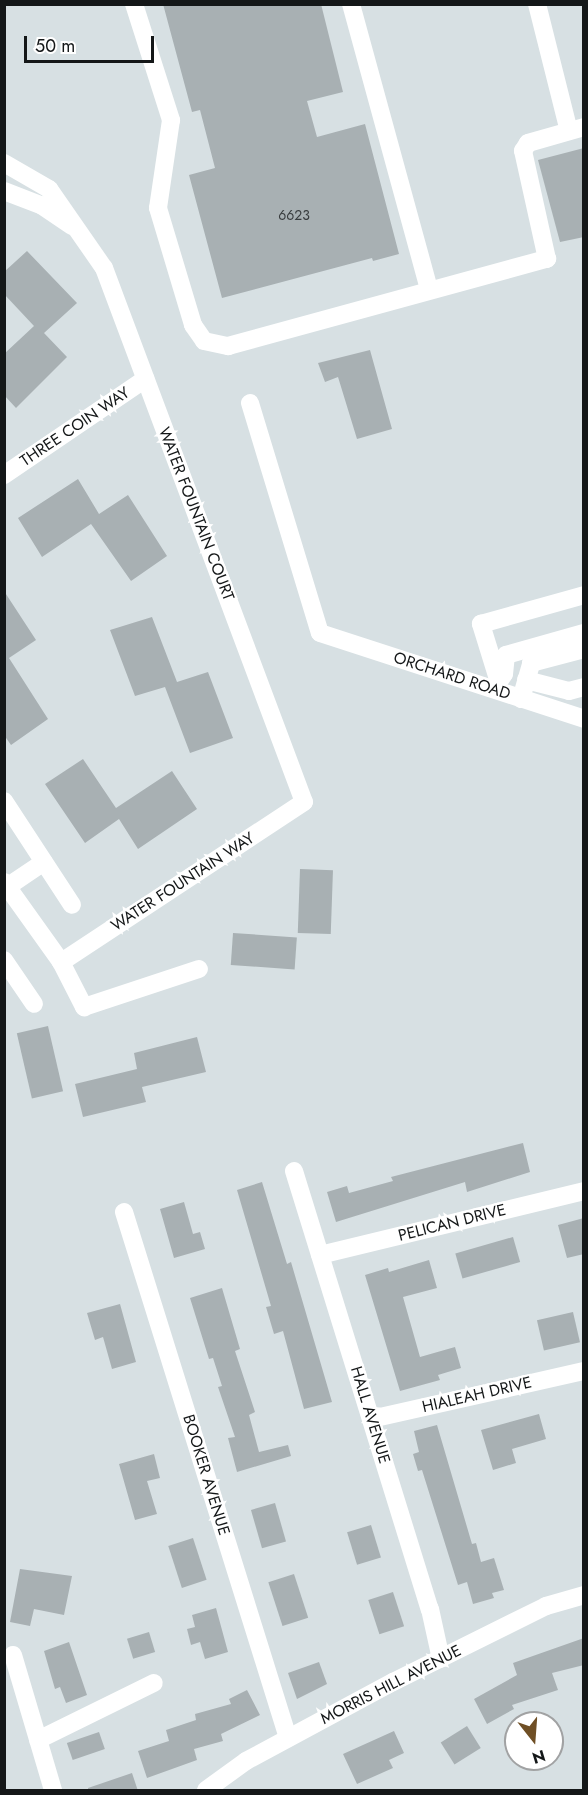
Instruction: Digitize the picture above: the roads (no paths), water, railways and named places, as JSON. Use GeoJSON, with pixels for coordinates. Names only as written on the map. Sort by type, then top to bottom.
{"type":"FeatureCollection","features":[{"type":"Feature","properties":{"kind":"street"},"geometry":{"type":"LineString","coordinates":[[134,4],[171,120],[158,208],[193,325],[204,340],[228,346],[547,259],[523,151],[528,143],[576,129],[537,4]]}},
{"type":"Feature","properties":{"kind":"street"},"geometry":{"type":"LineString","coordinates":[[351,4],[429,290]]}},
{"type":"Feature","properties":{"kind":"street","name":"WATER FOUNTAIN COURT"},"geometry":{"type":"LineString","coordinates":[[4,163],[49,189],[105,268],[304,802]]}},
{"type":"Feature","properties":{"kind":"street","name":"WATER FOUNTAIN COURT"},"geometry":{"type":"LineString","coordinates":[[4,191],[41,205],[79,231]]}},
{"type":"Feature","properties":{"kind":"street","name":"THREE COIN WAY"},"geometry":{"type":"LineString","coordinates":[[4,474],[145,379]]}},
{"type":"Feature","properties":{"kind":"street","name":"ORCHARD ROAD"},"geometry":{"type":"LineString","coordinates":[[250,404],[320,633],[497,685],[520,699],[584,719]]}},
{"type":"Feature","properties":{"kind":"street"},"geometry":{"type":"LineString","coordinates":[[497,685],[481,624],[584,595]]}},
{"type":"Feature","properties":{"kind":"street"},"geometry":{"type":"LineString","coordinates":[[497,685],[504,674],[506,655],[584,633]]}},
{"type":"Feature","properties":{"kind":"street"},"geometry":{"type":"LineString","coordinates":[[520,699],[531,663],[584,649]]}},
{"type":"Feature","properties":{"kind":"street"},"geometry":{"type":"LineString","coordinates":[[526,680],[569,691],[584,687]]}},
{"type":"Feature","properties":{"kind":"street"},"geometry":{"type":"LineString","coordinates":[[551,709],[584,709]]}},
{"type":"Feature","properties":{"kind":"street"},"geometry":{"type":"LineString","coordinates":[[4,801],[72,905]]}},
{"type":"Feature","properties":{"kind":"street","name":"WATER FOUNTAIN WAY"},"geometry":{"type":"LineString","coordinates":[[61,962],[304,802]]}},
{"type":"Feature","properties":{"kind":"street"},"geometry":{"type":"LineString","coordinates":[[44,862],[6,886],[61,962],[84,1007],[199,969]]}},
{"type":"Feature","properties":{"kind":"street"},"geometry":{"type":"LineString","coordinates":[[4,960],[34,1004]]}},
{"type":"Feature","properties":{"kind":"street","name":"HALL AVENUE"},"geometry":{"type":"LineString","coordinates":[[294,1171],[430,1609],[441,1659]]}},
{"type":"Feature","properties":{"kind":"street","name":"PELICAN DRIVE"},"geometry":{"type":"LineString","coordinates":[[320,1255],[584,1191]]}},
{"type":"Feature","properties":{"kind":"street","name":"BOOKER AVENUE"},"geometry":{"type":"LineString","coordinates":[[124,1212],[288,1738]]}},
{"type":"Feature","properties":{"kind":"street","name":"HIALEAH DRIVE"},"geometry":{"type":"LineString","coordinates":[[371,1419],[584,1371]]}},
{"type":"Feature","properties":{"kind":"street","name":"MORRIS HILL AVENUE"},"geometry":{"type":"LineString","coordinates":[[206,1791],[246,1761],[288,1738],[546,1606],[584,1595]]}},
{"type":"Feature","properties":{"kind":"street"},"geometry":{"type":"LineString","coordinates":[[13,1655],[53,1791]]}},
{"type":"Feature","properties":{"kind":"street"},"geometry":{"type":"LineString","coordinates":[[38,1740],[154,1683]]}}]}
